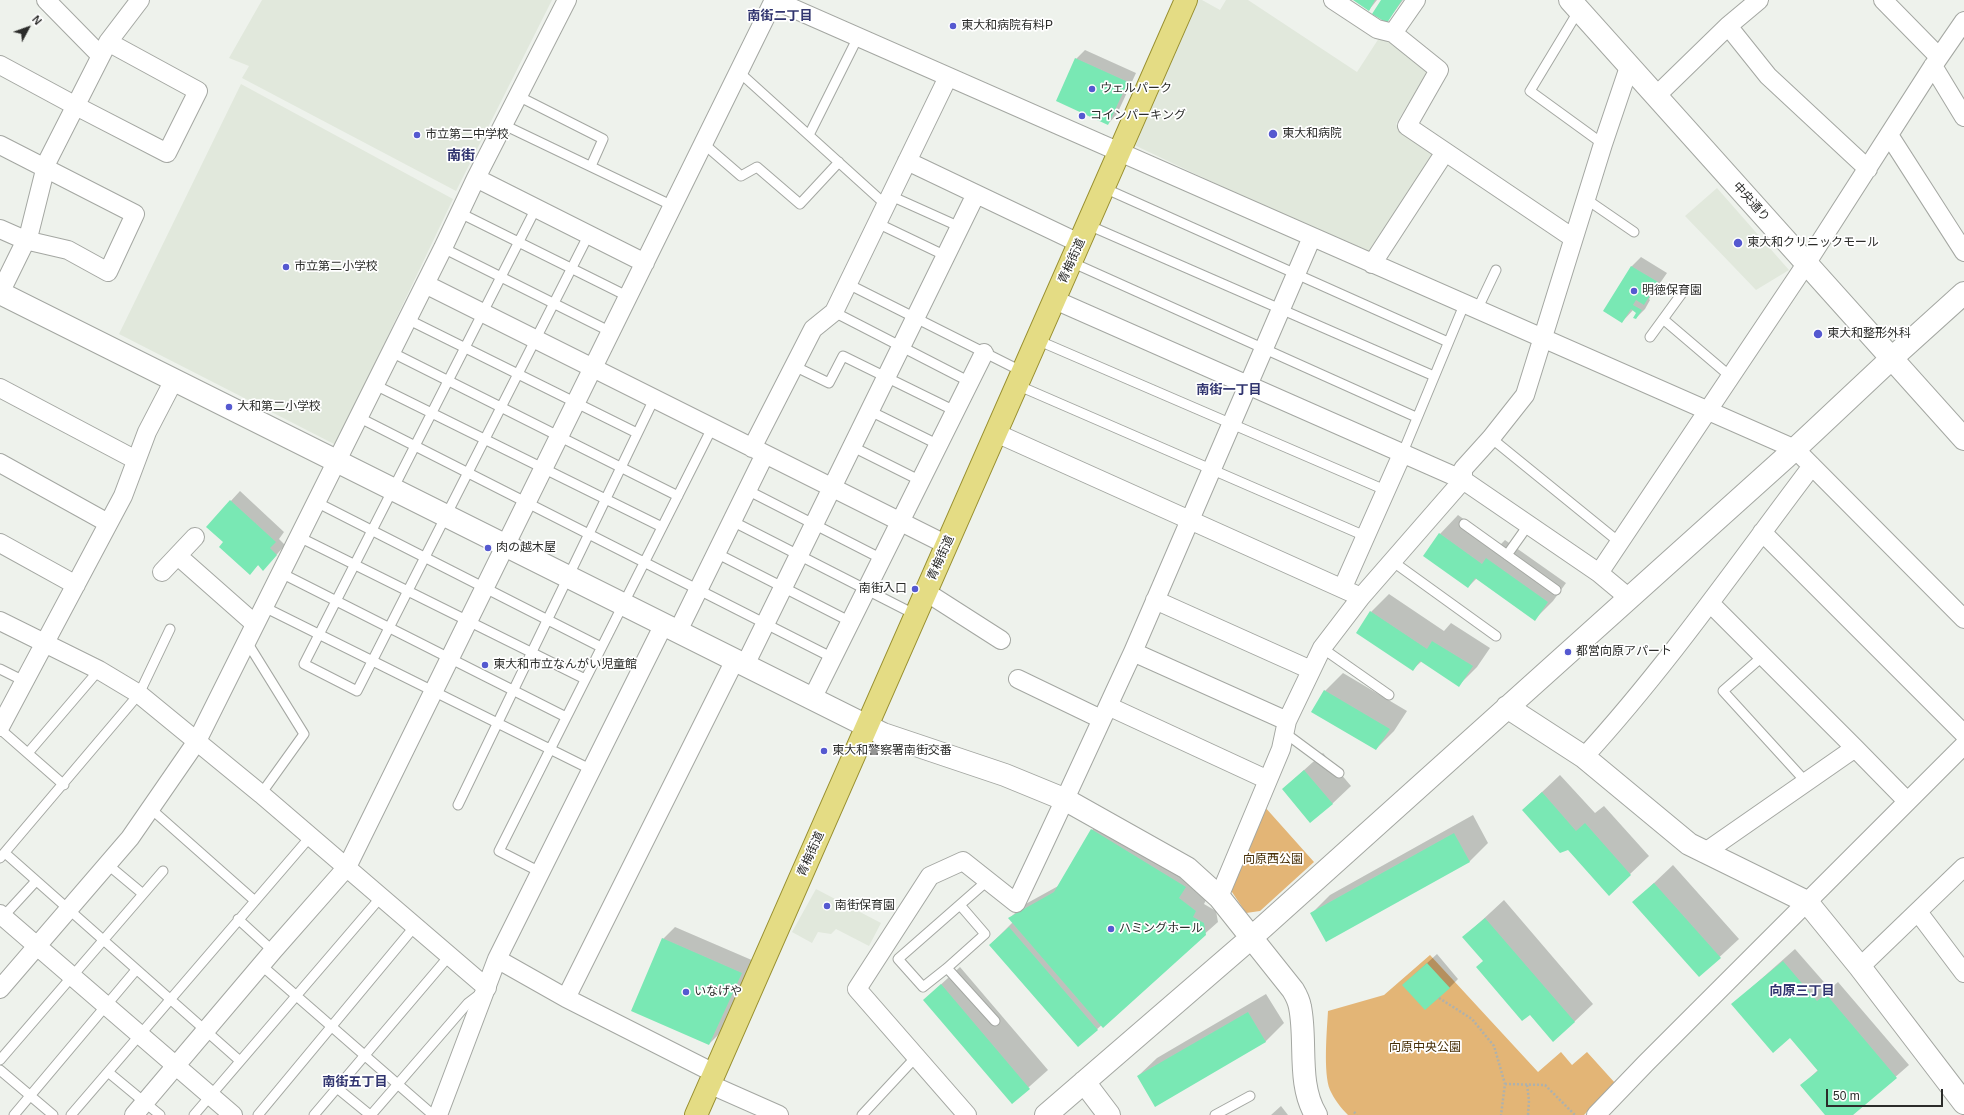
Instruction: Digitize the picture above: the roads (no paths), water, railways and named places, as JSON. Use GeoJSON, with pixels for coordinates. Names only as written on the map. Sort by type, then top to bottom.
{"type":"FeatureCollection","features":[{"type":"Feature","properties":{"kind":"main road","name":"青梅街道"},"geometry":{"type":"LineString","coordinates":[[696,1115],[1186,0]]}},
{"type":"Feature","properties":{"kind":"street"},"geometry":{"type":"LineString","coordinates":[[0,65],[165,153],[168,152],[198,90],[105,49],[46,0]]}},
{"type":"Feature","properties":{"kind":"street"},"geometry":{"type":"LineString","coordinates":[[140,0],[105,49],[47,162],[25,240],[0,293],[883,734],[1006,775],[1066,800],[1187,868],[1219,897],[1293,990],[1300,1005],[1308,1089],[1311,1106],[1316,1115]]}},
{"type":"Feature","properties":{"kind":"street"},"geometry":{"type":"LineString","coordinates":[[0,989],[130,838],[196,741],[247,642],[443,248],[476,178],[567,0]]}},
{"type":"Feature","properties":{"kind":"street"},"geometry":{"type":"LineString","coordinates":[[139,1108],[347,867],[774,0],[1795,449],[1964,619]]}},
{"type":"Feature","properties":{"kind":"street"},"geometry":{"type":"LineString","coordinates":[[1334,0],[1377,29],[1393,33],[1439,70],[1407,126],[1573,238]]}},
{"type":"Feature","properties":{"kind":"street"},"geometry":{"type":"LineString","coordinates":[[1393,33],[1416,0]]}},
{"type":"Feature","properties":{"kind":"street"},"geometry":{"type":"LineString","coordinates":[[1656,96],[1728,26],[1759,0]]}},
{"type":"Feature","properties":{"kind":"street"},"geometry":{"type":"LineString","coordinates":[[1883,0],[1936,62],[1963,114]]}},
{"type":"Feature","properties":{"kind":"street","name":"中央通り"},"geometry":{"type":"LineString","coordinates":[[1574,5],[1964,439]]}},
{"type":"Feature","properties":{"kind":"street"},"geometry":{"type":"LineString","coordinates":[[1599,573],[1806,264],[1964,21]]}},
{"type":"Feature","properties":{"kind":"street"},"geometry":{"type":"LineString","coordinates":[[1728,26],[1768,76],[1868,169]]}},
{"type":"Feature","properties":{"kind":"street"},"geometry":{"type":"LineString","coordinates":[[1219,897],[1281,749],[1286,727],[1322,648],[1361,597],[1463,480],[1464,469],[1525,395],[1573,238],[1629,67]]}},
{"type":"Feature","properties":{"kind":"street"},"geometry":{"type":"LineString","coordinates":[[438,1115],[497,959],[542,873],[592,770],[671,628],[698,590],[747,490],[758,451],[794,366],[813,329],[834,312],[948,77]]}},
{"type":"Feature","properties":{"kind":"street"},"geometry":{"type":"LineString","coordinates":[[1889,135],[1964,252]]}},
{"type":"Feature","properties":{"kind":"street"},"geometry":{"type":"LineString","coordinates":[[0,145],[134,214],[108,272],[68,250],[25,240],[0,229]]}},
{"type":"Feature","properties":{"kind":"street"},"geometry":{"type":"LineString","coordinates":[[1372,264],[1446,152]]}},
{"type":"Feature","properties":{"kind":"street"},"geometry":{"type":"LineString","coordinates":[[907,161],[1080,243]]}},
{"type":"Feature","properties":{"kind":"street"},"geometry":{"type":"LineString","coordinates":[[476,178],[645,263]]}},
{"type":"Feature","properties":{"kind":"street"},"geometry":{"type":"LineString","coordinates":[[566,998],[740,663],[766,624],[976,194]]}},
{"type":"Feature","properties":{"kind":"street"},"geometry":{"type":"LineString","coordinates":[[967,1115],[915,1058],[857,989],[930,876],[963,861],[1016,903],[1066,800],[1133,652],[1312,237]]}},
{"type":"Feature","properties":{"kind":"street"},"geometry":{"type":"LineString","coordinates":[[425,284],[947,545]]}},
{"type":"Feature","properties":{"kind":"street"},"geometry":{"type":"LineString","coordinates":[[1046,1115],[1251,938],[1795,449],[1964,293]]}},
{"type":"Feature","properties":{"kind":"street"},"geometry":{"type":"LineString","coordinates":[[1055,300],[1403,452],[1463,480],[1599,573],[1629,598]]}},
{"type":"Feature","properties":{"kind":"street"},"geometry":{"type":"LineString","coordinates":[[812,699],[984,353]]}},
{"type":"Feature","properties":{"kind":"street"},"geometry":{"type":"LineString","coordinates":[[2,719],[45,643],[122,496],[146,432],[174,380]]}},
{"type":"Feature","properties":{"kind":"street"},"geometry":{"type":"LineString","coordinates":[[0,388],[136,460]]}},
{"type":"Feature","properties":{"kind":"street"},"geometry":{"type":"LineString","coordinates":[[996,433],[1343,587],[1361,597]]}},
{"type":"Feature","properties":{"kind":"street"},"geometry":{"type":"LineString","coordinates":[[1343,587],[1403,452]]}},
{"type":"Feature","properties":{"kind":"street"},"geometry":{"type":"LineString","coordinates":[[0,463],[108,523]]}},
{"type":"Feature","properties":{"kind":"street"},"geometry":{"type":"LineString","coordinates":[[1584,757],[1629,708],[1710,604],[1812,466]]}},
{"type":"Feature","properties":{"kind":"street"},"geometry":{"type":"LineString","coordinates":[[1762,532],[1964,734]]}},
{"type":"Feature","properties":{"kind":"street"},"geometry":{"type":"LineString","coordinates":[[162,572],[195,536]]}},
{"type":"Feature","properties":{"kind":"street"},"geometry":{"type":"LineString","coordinates":[[0,543],[76,585]]}},
{"type":"Feature","properties":{"kind":"street"},"geometry":{"type":"LineString","coordinates":[[178,556],[255,624]]}},
{"type":"Feature","properties":{"kind":"street"},"geometry":{"type":"LineString","coordinates":[[926,592],[1001,640]]}},
{"type":"Feature","properties":{"kind":"street"},"geometry":{"type":"LineString","coordinates":[[1155,600],[1311,670]]}},
{"type":"Feature","properties":{"kind":"street"},"geometry":{"type":"LineString","coordinates":[[1710,604],[1856,748],[1907,802]]}},
{"type":"Feature","properties":{"kind":"street"},"geometry":{"type":"LineString","coordinates":[[0,621],[99,670],[140,694],[261,794],[487,988]]}},
{"type":"Feature","properties":{"kind":"street"},"geometry":{"type":"LineString","coordinates":[[1133,652],[1286,727]]}},
{"type":"Feature","properties":{"kind":"street"},"geometry":{"type":"LineString","coordinates":[[1018,679],[1268,780]]}},
{"type":"Feature","properties":{"kind":"street"},"geometry":{"type":"LineString","coordinates":[[1507,707],[1584,757],[1689,844],[1704,853],[1807,902],[1860,967],[1964,1102]]}},
{"type":"Feature","properties":{"kind":"street"},"geometry":{"type":"LineString","coordinates":[[1596,1115],[1964,745]]}},
{"type":"Feature","properties":{"kind":"street"},"geometry":{"type":"LineString","coordinates":[[1704,853],[1856,748]]}},
{"type":"Feature","properties":{"kind":"street"},"geometry":{"type":"LineString","coordinates":[[1860,967],[1964,867]]}},
{"type":"Feature","properties":{"kind":"street"},"geometry":{"type":"LineString","coordinates":[[1918,912],[1964,973]]}},
{"type":"Feature","properties":{"kind":"street"},"geometry":{"type":"LineString","coordinates":[[1,918],[72,976],[233,1115]]}},
{"type":"Feature","properties":{"kind":"street"},"geometry":{"type":"LineString","coordinates":[[497,959],[779,1115]]}},
{"type":"Feature","properties":{"kind":"street"},"geometry":{"type":"LineString","coordinates":[[1084,1082],[1109,1115]]}},
{"type":"Feature","properties":{"kind":"lane"},"geometry":{"type":"LineString","coordinates":[[1574,5],[1530,91],[1603,144]]}},
{"type":"Feature","properties":{"kind":"lane"},"geometry":{"type":"LineString","coordinates":[[809,135],[858,37]]}},
{"type":"Feature","properties":{"kind":"lane"},"geometry":{"type":"LineString","coordinates":[[739,72],[839,162],[888,200],[960,227]]}},
{"type":"Feature","properties":{"kind":"lane"},"geometry":{"type":"LineString","coordinates":[[518,96],[603,139],[591,166]]}},
{"type":"Feature","properties":{"kind":"lane"},"geometry":{"type":"LineString","coordinates":[[504,124],[673,206]]}},
{"type":"Feature","properties":{"kind":"lane"},"geometry":{"type":"LineString","coordinates":[[704,144],[741,176],[757,167],[800,204],[839,162]]}},
{"type":"Feature","properties":{"kind":"lane"},"geometry":{"type":"LineString","coordinates":[[1104,188],[1448,342]]}},
{"type":"Feature","properties":{"kind":"lane"},"geometry":{"type":"LineString","coordinates":[[1586,199],[1634,232]]}},
{"type":"Feature","properties":{"kind":"lane"},"geometry":{"type":"LineString","coordinates":[[536,208],[304,664],[357,691],[589,234]]}},
{"type":"Feature","properties":{"kind":"lane"},"geometry":{"type":"LineString","coordinates":[[460,213],[629,297]]}},
{"type":"Feature","properties":{"kind":"lane"},"geometry":{"type":"LineString","coordinates":[[877,223],[946,256]]}},
{"type":"Feature","properties":{"kind":"lane"},"geometry":{"type":"LineString","coordinates":[[1080,243],[1281,310],[1434,376]]}},
{"type":"Feature","properties":{"kind":"lane"},"geometry":{"type":"LineString","coordinates":[[1080,243],[1264,348],[1416,417]]}},
{"type":"Feature","properties":{"kind":"lane"},"geometry":{"type":"LineString","coordinates":[[443,248],[611,332]]}},
{"type":"Feature","properties":{"kind":"lane"},"geometry":{"type":"LineString","coordinates":[[1403,452],[1416,417],[1448,342],[1496,270]]}},
{"type":"Feature","properties":{"kind":"lane"},"geometry":{"type":"LineString","coordinates":[[848,284],[984,353],[1020,379],[1212,468],[1365,536]]}},
{"type":"Feature","properties":{"kind":"lane"},"geometry":{"type":"LineString","coordinates":[[1650,337],[1685,289]]}},
{"type":"Feature","properties":{"kind":"lane"},"geometry":{"type":"LineString","coordinates":[[834,312],[970,382]]}},
{"type":"Feature","properties":{"kind":"lane"},"geometry":{"type":"LineString","coordinates":[[407,319],[638,432]]}},
{"type":"Feature","properties":{"kind":"lane"},"geometry":{"type":"LineString","coordinates":[[1663,319],[1730,377]]}},
{"type":"Feature","properties":{"kind":"lane"},"geometry":{"type":"LineString","coordinates":[[1037,340],[1231,425],[1385,490]]}},
{"type":"Feature","properties":{"kind":"lane"},"geometry":{"type":"LineString","coordinates":[[390,352],[678,496]]}},
{"type":"Feature","properties":{"kind":"lane"},"geometry":{"type":"LineString","coordinates":[[794,366],[829,383],[843,356],[956,411]]}},
{"type":"Feature","properties":{"kind":"lane"},"geometry":{"type":"LineString","coordinates":[[375,384],[484,440],[662,527]]}},
{"type":"Feature","properties":{"kind":"lane"},"geometry":{"type":"LineString","coordinates":[[458,805],[654,399]]}},
{"type":"Feature","properties":{"kind":"lane"},"geometry":{"type":"LineString","coordinates":[[870,411],[939,445]]}},
{"type":"Feature","properties":{"kind":"lane"},"geometry":{"type":"LineString","coordinates":[[358,417],[833,658]]}},
{"type":"Feature","properties":{"kind":"lane"},"geometry":{"type":"LineString","coordinates":[[542,873],[499,851],[712,428]]}},
{"type":"Feature","properties":{"kind":"lane"},"geometry":{"type":"LineString","coordinates":[[1491,438],[1619,542]]}},
{"type":"Feature","properties":{"kind":"lane"},"geometry":{"type":"LineString","coordinates":[[853,446],[921,481]]}},
{"type":"Feature","properties":{"kind":"lane"},"geometry":{"type":"LineString","coordinates":[[747,490],[882,559]]}},
{"type":"Feature","properties":{"kind":"lane"},"geometry":{"type":"LineString","coordinates":[[316,502],[601,647]]}},
{"type":"Feature","properties":{"kind":"lane"},"geometry":{"type":"LineString","coordinates":[[732,521],[916,615]]}},
{"type":"Feature","properties":{"kind":"lane"},"geometry":{"type":"LineString","coordinates":[[1464,524],[1556,590]]}},
{"type":"Feature","properties":{"kind":"lane"},"geometry":{"type":"LineString","coordinates":[[1507,555],[1529,524]]}},
{"type":"Feature","properties":{"kind":"lane"},"geometry":{"type":"LineString","coordinates":[[299,537],[585,680]]}},
{"type":"Feature","properties":{"kind":"lane"},"geometry":{"type":"LineString","coordinates":[[716,553],[851,622]]}},
{"type":"Feature","properties":{"kind":"lane"},"geometry":{"type":"LineString","coordinates":[[1392,561],[1496,636]]}},
{"type":"Feature","properties":{"kind":"lane"},"geometry":{"type":"LineString","coordinates":[[281,573],[566,717]]}},
{"type":"Feature","properties":{"kind":"lane"},"geometry":{"type":"LineString","coordinates":[[264,607],[592,770]]}},
{"type":"Feature","properties":{"kind":"lane"},"geometry":{"type":"LineString","coordinates":[[170,629],[140,694],[2,856],[36,881],[240,1061]]}},
{"type":"Feature","properties":{"kind":"lane"},"geometry":{"type":"LineString","coordinates":[[247,642],[304,734],[261,794]]}},
{"type":"Feature","properties":{"kind":"lane"},"geometry":{"type":"LineString","coordinates":[[1322,648],[1390,695]]}},
{"type":"Feature","properties":{"kind":"lane"},"geometry":{"type":"LineString","coordinates":[[1763,656],[1723,691],[1806,782]]}},
{"type":"Feature","properties":{"kind":"lane"},"geometry":{"type":"LineString","coordinates":[[0,669],[24,681]]}},
{"type":"Feature","properties":{"kind":"lane"},"geometry":{"type":"LineString","coordinates":[[28,753],[99,670]]}},
{"type":"Feature","properties":{"kind":"lane"},"geometry":{"type":"LineString","coordinates":[[2,719],[28,753],[64,785]]}},
{"type":"Feature","properties":{"kind":"lane"},"geometry":{"type":"LineString","coordinates":[[1286,727],[1339,773]]}},
{"type":"Feature","properties":{"kind":"lane"},"geometry":{"type":"LineString","coordinates":[[150,808],[255,901]]}},
{"type":"Feature","properties":{"kind":"lane"},"geometry":{"type":"LineString","coordinates":[[71,1115],[310,837]]}},
{"type":"Feature","properties":{"kind":"lane"},"geometry":{"type":"LineString","coordinates":[[107,864],[143,894]]}},
{"type":"Feature","properties":{"kind":"lane"},"geometry":{"type":"LineString","coordinates":[[0,1060],[163,870]]}},
{"type":"Feature","properties":{"kind":"lane"},"geometry":{"type":"LineString","coordinates":[[1,918],[36,881]]}},
{"type":"Feature","properties":{"kind":"lane"},"geometry":{"type":"LineString","coordinates":[[960,905],[985,934],[947,968],[922,987],[898,959],[987,881]]}},
{"type":"Feature","properties":{"kind":"lane"},"geometry":{"type":"LineString","coordinates":[[194,1115],[381,897]]}},
{"type":"Feature","properties":{"kind":"lane"},"geometry":{"type":"LineString","coordinates":[[238,920],[273,951]]}},
{"type":"Feature","properties":{"kind":"lane"},"geometry":{"type":"LineString","coordinates":[[258,1115],[415,926]]}},
{"type":"Feature","properties":{"kind":"lane"},"geometry":{"type":"LineString","coordinates":[[314,1115],[450,955]]}},
{"type":"Feature","properties":{"kind":"lane"},"geometry":{"type":"LineString","coordinates":[[261,965],[433,1115]]}},
{"type":"Feature","properties":{"kind":"lane"},"geometry":{"type":"LineString","coordinates":[[947,968],[996,1021]]}},
{"type":"Feature","properties":{"kind":"lane"},"geometry":{"type":"LineString","coordinates":[[14,1115],[136,970]]}},
{"type":"Feature","properties":{"kind":"lane"},"geometry":{"type":"LineString","coordinates":[[337,1088],[371,1115],[399,1085],[468,1003],[487,988]]}},
{"type":"Feature","properties":{"kind":"lane"},"geometry":{"type":"LineString","coordinates":[[862,1115],[915,1058]]}},
{"type":"Feature","properties":{"kind":"lane"},"geometry":{"type":"LineString","coordinates":[[0,1070],[53,1115]]}},
{"type":"Feature","properties":{"kind":"lane"},"geometry":{"type":"LineString","coordinates":[[108,1072],[139,1108],[160,1115]]}},
{"type":"Feature","properties":{"kind":"lane"},"geometry":{"type":"LineString","coordinates":[[1215,1115],[1250,1096]]}},
{"type":"Feature","properties":{"kind":"place","name":"東大和病院有料P"},"geometry":{"type":"Point","coordinates":[953,26]}},
{"type":"Feature","properties":{"kind":"place","name":"ウェルパーク"},"geometry":{"type":"Point","coordinates":[1092,89]}},
{"type":"Feature","properties":{"kind":"place","name":"コインパーキング"},"geometry":{"type":"Point","coordinates":[1082,116]}},
{"type":"Feature","properties":{"kind":"place","name":"東大和病院"},"geometry":{"type":"Point","coordinates":[1273,134]}},
{"type":"Feature","properties":{"kind":"place","name":"市立第二中学校"},"geometry":{"type":"Point","coordinates":[417,135]}},
{"type":"Feature","properties":{"kind":"place","name":"東大和クリニックモール"},"geometry":{"type":"Point","coordinates":[1738,243]}},
{"type":"Feature","properties":{"kind":"place","name":"市立第二小学校"},"geometry":{"type":"Point","coordinates":[286,267]}},
{"type":"Feature","properties":{"kind":"place","name":"明徳保育園"},"geometry":{"type":"Point","coordinates":[1634,291]}},
{"type":"Feature","properties":{"kind":"place","name":"東大和整形外科"},"geometry":{"type":"Point","coordinates":[1818,334]}},
{"type":"Feature","properties":{"kind":"place","name":"大和第二小学校"},"geometry":{"type":"Point","coordinates":[229,407]}},
{"type":"Feature","properties":{"kind":"place","name":"肉の越木屋"},"geometry":{"type":"Point","coordinates":[488,548]}},
{"type":"Feature","properties":{"kind":"place","name":"南街入口"},"geometry":{"type":"Point","coordinates":[915,589]}},
{"type":"Feature","properties":{"kind":"place","name":"都営向原アパート"},"geometry":{"type":"Point","coordinates":[1568,652]}},
{"type":"Feature","properties":{"kind":"place","name":"東大和市立なんがい児童館"},"geometry":{"type":"Point","coordinates":[485,665]}},
{"type":"Feature","properties":{"kind":"place","name":"東大和警察署南街交番"},"geometry":{"type":"Point","coordinates":[824,751]}},
{"type":"Feature","properties":{"kind":"place","name":"南街保育園"},"geometry":{"type":"Point","coordinates":[827,906]}},
{"type":"Feature","properties":{"kind":"place","name":"ハミングホール"},"geometry":{"type":"Point","coordinates":[1111,929]}},
{"type":"Feature","properties":{"kind":"place","name":"いなげや"},"geometry":{"type":"Point","coordinates":[686,992]}},
{"type":"Feature","properties":{"kind":"district","name":"南街二丁目"},"geometry":{"type":"Point","coordinates":[780,16]}},
{"type":"Feature","properties":{"kind":"district","name":"南街"},"geometry":{"type":"Point","coordinates":[461,156]}},
{"type":"Feature","properties":{"kind":"district","name":"南街一丁目"},"geometry":{"type":"Point","coordinates":[1229,390]}},
{"type":"Feature","properties":{"kind":"district","name":"向原三丁目"},"geometry":{"type":"Point","coordinates":[1802,991]}},
{"type":"Feature","properties":{"kind":"district","name":"南街五丁目"},"geometry":{"type":"Point","coordinates":[355,1082]}},
{"type":"Feature","properties":{"kind":"park label","name":"向原西公園"},"geometry":{"type":"Point","coordinates":[1273,860]}},
{"type":"Feature","properties":{"kind":"park label","name":"向原中央公園"},"geometry":{"type":"Point","coordinates":[1425,1048]}}]}
